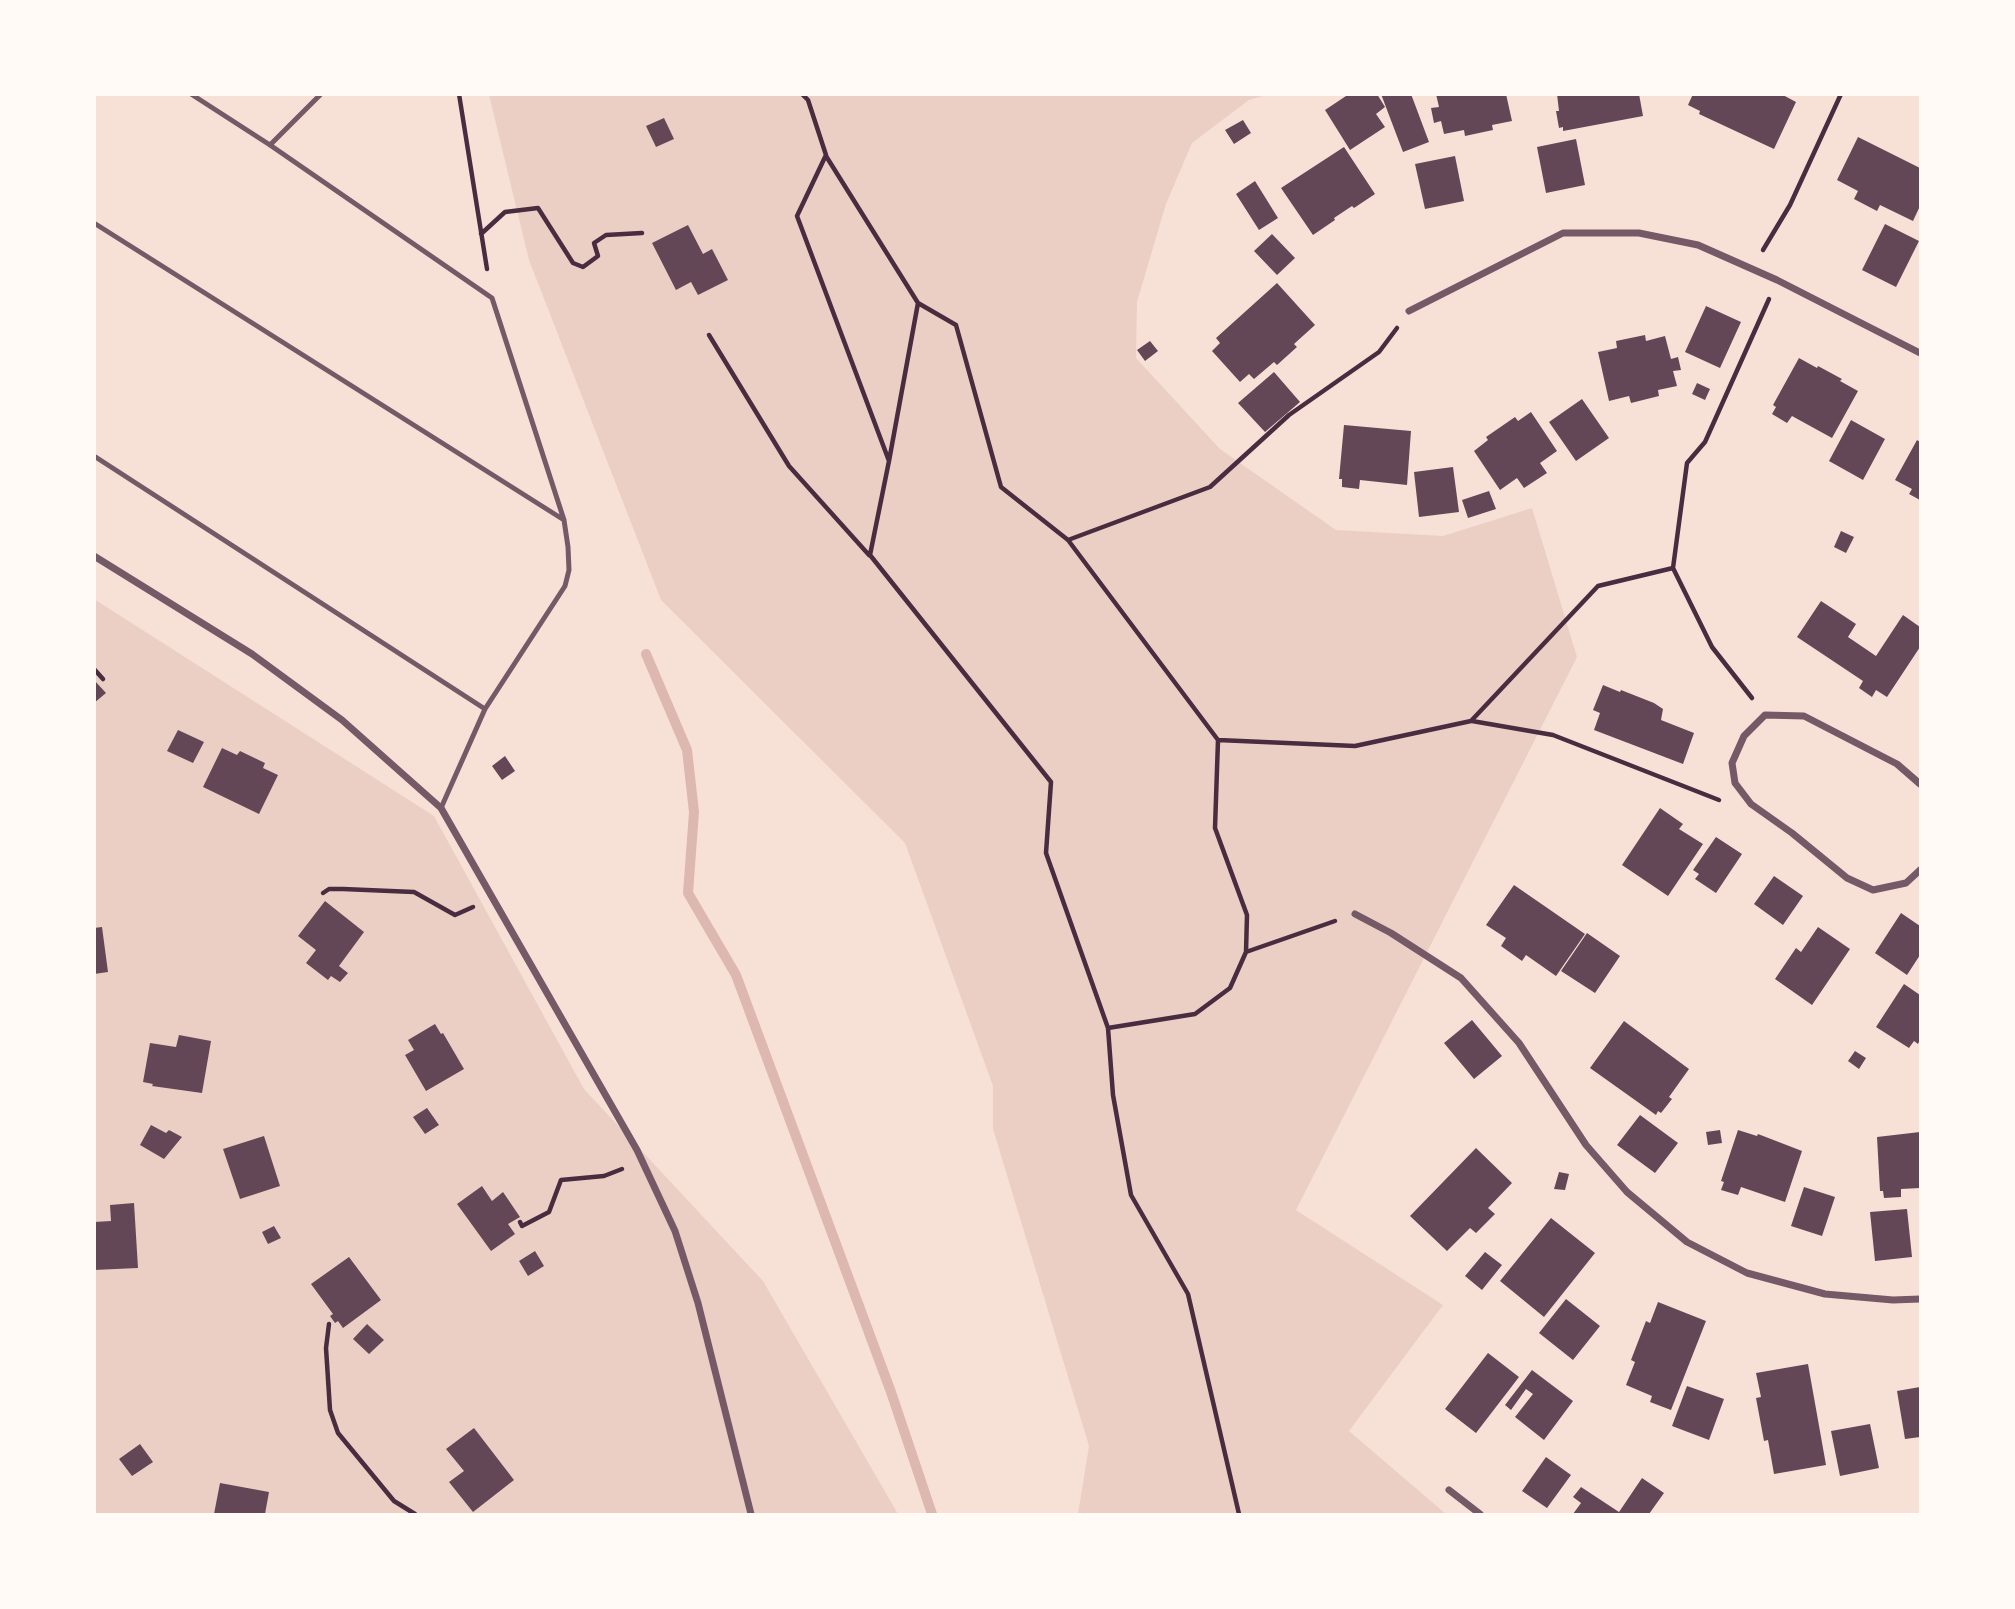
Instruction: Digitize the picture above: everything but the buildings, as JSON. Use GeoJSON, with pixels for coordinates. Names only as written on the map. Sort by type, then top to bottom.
{"type":"FeatureCollection","features":[{"type":"Feature","properties":{"kind":"street"},"geometry":{"type":"LineString","coordinates":[[1409,311],[1563,233],[1639,233],[1698,245],[1777,280],[1920,354]]}},
{"type":"Feature","properties":{"kind":"street"},"geometry":{"type":"LineString","coordinates":[[94,556],[263,662],[342,720],[441,808],[637,1150],[675,1231],[698,1303],[751,1514]]}},
{"type":"Feature","properties":{"kind":"street"},"geometry":{"type":"LineString","coordinates":[[1920,784],[1897,764],[1804,716],[1765,715],[1744,736],[1732,763],[1735,783],[1751,804],[1847,878],[1873,890],[1906,883],[1920,870]]}},
{"type":"Feature","properties":{"kind":"street"},"geometry":{"type":"LineString","coordinates":[[1355,914],[1391,933],[1461,978],[1519,1043],[1586,1145],[1627,1192],[1688,1242],[1747,1273],[1825,1294],[1893,1300],[1920,1299]]}},
{"type":"Feature","properties":{"kind":"street"},"geometry":{"type":"LineString","coordinates":[[1449,1490],[1480,1514]]}},
{"type":"Feature","properties":{"kind":"lane"},"geometry":{"type":"LineString","coordinates":[[191,94],[270,145],[492,298],[564,520],[569,570],[565,586],[485,709],[441,808]]}},
{"type":"Feature","properties":{"kind":"lane"},"geometry":{"type":"LineString","coordinates":[[270,145],[320,94]]}},
{"type":"Feature","properties":{"kind":"lane"},"geometry":{"type":"LineString","coordinates":[[94,223],[564,520]]}},
{"type":"Feature","properties":{"kind":"lane"},"geometry":{"type":"LineString","coordinates":[[94,456],[485,709]]}},
{"type":"Feature","properties":{"kind":"path"},"geometry":{"type":"LineString","coordinates":[[459,94],[492,298]]}},
{"type":"Feature","properties":{"kind":"path"},"geometry":{"type":"LineString","coordinates":[[802,94],[808,100],[825,155],[918,303],[956,326],[1002,486],[1068,540],[1218,740],[1215,828],[1247,915],[1246,952],[1230,988],[1195,1014],[1108,1028]]}},
{"type":"Feature","properties":{"kind":"path"},"geometry":{"type":"LineString","coordinates":[[1752,269],[1790,205],[1841,94]]}},
{"type":"Feature","properties":{"kind":"path"},"geometry":{"type":"LineString","coordinates":[[825,155],[797,216],[889,461]]}},
{"type":"Feature","properties":{"kind":"path"},"geometry":{"type":"LineString","coordinates":[[481,234],[505,212],[538,208],[573,263],[583,267],[598,256],[594,243],[606,235],[642,233]]}},
{"type":"Feature","properties":{"kind":"path"},"geometry":{"type":"LineString","coordinates":[[1765,715],[1712,647],[1673,568],[1687,463],[1705,442],[1777,280]]}},
{"type":"Feature","properties":{"kind":"path"},"geometry":{"type":"LineString","coordinates":[[870,555],[918,303]]}},
{"type":"Feature","properties":{"kind":"path"},"geometry":{"type":"LineString","coordinates":[[1068,540],[1210,487],[1289,415],[1379,352],[1409,311]]}},
{"type":"Feature","properties":{"kind":"path"},"geometry":{"type":"LineString","coordinates":[[709,335],[789,466],[870,555],[1051,782],[1046,853],[1108,1028],[1113,1095],[1131,1195],[1188,1294],[1239,1514]]}},
{"type":"Feature","properties":{"kind":"path"},"geometry":{"type":"LineString","coordinates":[[1471,721],[1598,586],[1673,568]]}},
{"type":"Feature","properties":{"kind":"path"},"geometry":{"type":"LineString","coordinates":[[94,669],[103,679]]}},
{"type":"Feature","properties":{"kind":"path"},"geometry":{"type":"LineString","coordinates":[[1218,740],[1355,746],[1471,721],[1553,736],[1723,801],[1751,804]]}},
{"type":"Feature","properties":{"kind":"path"},"geometry":{"type":"LineString","coordinates":[[323,893],[328,889],[343,888],[414,892],[456,915],[475,905]]}},
{"type":"Feature","properties":{"kind":"path"},"geometry":{"type":"LineString","coordinates":[[1246,952],[1355,914]]}},
{"type":"Feature","properties":{"kind":"path"},"geometry":{"type":"LineString","coordinates":[[520,1222],[522,1226],[550,1212],[561,1180],[604,1176]]}},
{"type":"Feature","properties":{"kind":"path"},"geometry":{"type":"LineString","coordinates":[[329,1324],[326,1348],[330,1410],[338,1433],[394,1501],[415,1514]]}},
{"type":"Feature","properties":{"kind":"shaded area"},"geometry":{"type":"Polygon","coordinates":[[[489,95],[1267,95],[1249,100],[1192,143],[1166,204],[1137,302],[1136,358],[1220,449],[1336,530],[1443,536],[1532,508],[1577,657],[1296,1210],[1443,1305],[1349,1431],[1446,1514],[1078,1514],[1089,1446],[993,1129],[993,1086],[905,843],[661,600],[529,260],[489,95]]]}},
{"type":"Feature","properties":{"kind":"shaded area"},"geometry":{"type":"Polygon","coordinates":[[[94,599],[434,816],[584,1089],[763,1281],[898,1514],[95,1514],[94,599]]]}},
{"type":"Feature","properties":{"kind":"waterway"},"geometry":{"type":"LineString","coordinates":[[646,654],[687,750],[694,812],[688,893],[736,975],[891,1392],[932,1514]]}}]}
